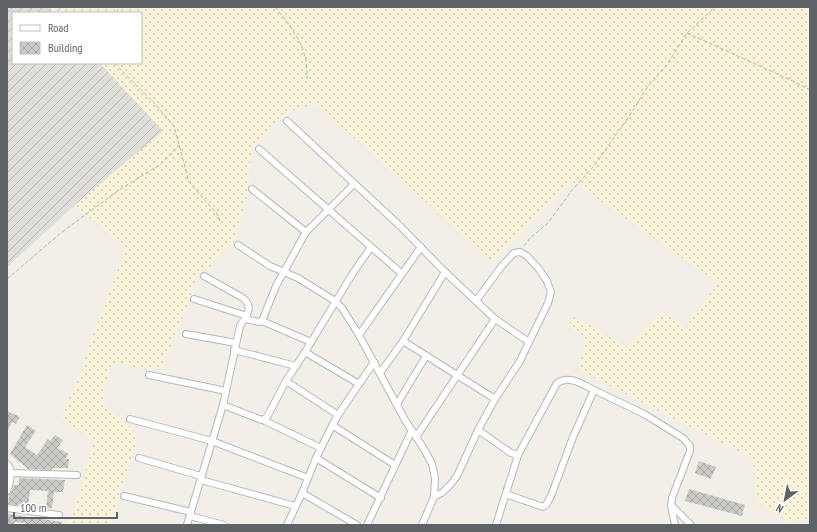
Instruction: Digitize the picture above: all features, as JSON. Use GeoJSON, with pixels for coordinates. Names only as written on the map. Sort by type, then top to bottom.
{"type":"FeatureCollection","features":[{"type":"Feature","properties":{"kind":"street"},"geometry":{"type":"LineString","coordinates":[[287,121],[495,319],[529,342]]}},
{"type":"Feature","properties":{"kind":"street"},"geometry":{"type":"LineString","coordinates":[[259,149],[401,273]]}},
{"type":"Feature","properties":{"kind":"street"},"geometry":{"type":"LineString","coordinates":[[262,321],[276,286],[306,232],[354,184]]}},
{"type":"Feature","properties":{"kind":"street"},"geometry":{"type":"LineString","coordinates":[[252,189],[306,232]]}},
{"type":"Feature","properties":{"kind":"street"},"geometry":{"type":"LineString","coordinates":[[238,245],[270,266],[298,278],[335,301],[342,308],[359,335],[432,464],[435,478],[434,497],[424,524]]}},
{"type":"Feature","properties":{"kind":"street"},"geometry":{"type":"LineString","coordinates":[[263,420],[271,410],[286,381],[335,301],[372,247]]}},
{"type":"Feature","properties":{"kind":"street"},"geometry":{"type":"LineString","coordinates":[[359,335],[401,273],[421,247]]}},
{"type":"Feature","properties":{"kind":"street"},"geometry":{"type":"LineString","coordinates":[[434,497],[447,488],[457,476],[478,430],[495,399],[520,361],[548,303],[551,292],[547,281],[539,269],[527,256],[520,252],[514,253],[501,267],[476,301]]}},
{"type":"Feature","properties":{"kind":"street"},"geometry":{"type":"LineString","coordinates":[[380,373],[403,341],[445,272]]}},
{"type":"Feature","properties":{"kind":"street"},"geometry":{"type":"LineString","coordinates":[[187,525],[223,405],[240,326],[246,317],[248,305],[246,301],[204,276]]}},
{"type":"Feature","properties":{"kind":"street"},"geometry":{"type":"LineString","coordinates":[[194,299],[258,322],[262,321],[311,342]]}},
{"type":"Feature","properties":{"kind":"street"},"geometry":{"type":"LineString","coordinates":[[416,437],[495,319]]}},
{"type":"Feature","properties":{"kind":"street"},"geometry":{"type":"LineString","coordinates":[[186,334],[236,343]]}},
{"type":"Feature","properties":{"kind":"street"},"geometry":{"type":"LineString","coordinates":[[403,341],[495,399]]}},
{"type":"Feature","properties":{"kind":"street"},"geometry":{"type":"LineString","coordinates":[[234,350],[296,366]]}},
{"type":"Feature","properties":{"kind":"street"},"geometry":{"type":"LineString","coordinates":[[305,352],[359,384]]}},
{"type":"Feature","properties":{"kind":"street"},"geometry":{"type":"LineString","coordinates":[[397,404],[426,356]]}},
{"type":"Feature","properties":{"kind":"street"},"geometry":{"type":"LineString","coordinates":[[287,525],[332,425],[374,362]]}},
{"type":"Feature","properties":{"kind":"street"},"geometry":{"type":"LineString","coordinates":[[149,375],[226,391]]}},
{"type":"Feature","properties":{"kind":"street"},"geometry":{"type":"LineString","coordinates":[[496,525],[518,455],[557,383],[561,380],[573,380],[644,414],[683,438],[690,446],[690,451],[672,498],[671,506],[675,525]]}},
{"type":"Feature","properties":{"kind":"street"},"geometry":{"type":"LineString","coordinates":[[286,381],[338,415]]}},
{"type":"Feature","properties":{"kind":"street"},"geometry":{"type":"LineString","coordinates":[[506,494],[536,506],[543,507],[546,505],[551,496],[580,420],[594,390]]}},
{"type":"Feature","properties":{"kind":"street"},"geometry":{"type":"LineString","coordinates":[[223,405],[263,420],[321,448]]}},
{"type":"Feature","properties":{"kind":"street"},"geometry":{"type":"LineString","coordinates":[[130,419],[212,441],[308,478]]}},
{"type":"Feature","properties":{"kind":"street"},"geometry":{"type":"LineString","coordinates":[[332,425],[396,465]]}},
{"type":"Feature","properties":{"kind":"street"},"geometry":{"type":"LineString","coordinates":[[367,525],[412,430]]}},
{"type":"Feature","properties":{"kind":"street"},"geometry":{"type":"LineString","coordinates":[[478,430],[511,453],[518,455]]}},
{"type":"Feature","properties":{"kind":"street"},"geometry":{"type":"LineString","coordinates":[[139,458],[296,506]]}},
{"type":"Feature","properties":{"kind":"street"},"geometry":{"type":"LineString","coordinates":[[316,458],[380,498]]}},
{"type":"Feature","properties":{"kind":"street"},"geometry":{"type":"LineString","coordinates":[[7,464],[10,466],[11,473],[8,488]]}},
{"type":"Feature","properties":{"kind":"street"},"geometry":{"type":"LineString","coordinates":[[11,473],[77,475]]}},
{"type":"Feature","properties":{"kind":"street"},"geometry":{"type":"LineString","coordinates":[[302,493],[357,525]]}},
{"type":"Feature","properties":{"kind":"street"},"geometry":{"type":"LineString","coordinates":[[124,496],[224,525]]}},
{"type":"Feature","properties":{"kind":"street"},"geometry":{"type":"LineString","coordinates":[[671,506],[691,525]]}},
{"type":"Feature","properties":{"kind":"street"},"geometry":{"type":"LineString","coordinates":[[7,508],[59,515]]}},
{"type":"Feature","properties":{"kind":"path"},"geometry":{"type":"LineString","coordinates":[[275,7],[289,25],[300,43],[306,60],[307,80]]}},
{"type":"Feature","properties":{"kind":"path"},"geometry":{"type":"LineString","coordinates":[[520,252],[530,238],[548,223],[572,190],[594,166],[630,115],[646,89],[666,66],[688,33],[715,7]]}},
{"type":"Feature","properties":{"kind":"path"},"geometry":{"type":"LineString","coordinates":[[688,33],[794,81],[810,90]]}},
{"type":"Feature","properties":{"kind":"path"},"geometry":{"type":"LineString","coordinates":[[116,64],[156,105],[174,126],[189,182],[217,214],[220,221]]}},
{"type":"Feature","properties":{"kind":"path"},"geometry":{"type":"LineString","coordinates":[[7,279],[62,232],[119,190],[161,164],[180,145]]}},
{"type":"Feature","properties":{"kind":"shaded area"},"geometry":{"type":"Polygon","coordinates":[[[7,7],[49,7],[53,12],[12,12],[12,64],[101,64],[163,131],[75,205],[7,267],[7,7]]]}},
{"type":"Feature","properties":{"kind":"sand"},"geometry":{"type":"Polygon","coordinates":[[[49,7],[810,7],[810,518],[788,522],[759,503],[752,458],[579,370],[586,339],[567,325],[575,317],[628,347],[661,311],[686,327],[718,283],[572,181],[493,262],[316,104],[296,109],[272,125],[256,143],[250,156],[248,193],[234,242],[209,268],[197,276],[193,285],[190,300],[162,366],[151,371],[118,363],[111,367],[103,392],[105,406],[124,420],[136,433],[136,444],[114,513],[108,525],[68,525],[83,482],[94,441],[61,418],[82,371],[89,346],[126,248],[75,205],[163,131],[101,64],[142,64],[142,12],[53,12],[49,7]]]}},
{"type":"Feature","properties":{"kind":"building"},"geometry":{"type":"Polygon","coordinates":[[[7,411],[20,417],[16,424],[12,422],[7,432],[7,411]]]}},
{"type":"Feature","properties":{"kind":"building"},"geometry":{"type":"Polygon","coordinates":[[[27,425],[36,431],[25,447],[37,455],[48,439],[50,441],[55,435],[63,440],[57,448],[69,454],[65,459],[69,459],[68,468],[52,468],[52,470],[28,469],[10,454],[27,425]]]}},
{"type":"Feature","properties":{"kind":"building"},"geometry":{"type":"Polygon","coordinates":[[[699,461],[716,467],[711,479],[695,473],[699,461]]]}},
{"type":"Feature","properties":{"kind":"building"},"geometry":{"type":"Polygon","coordinates":[[[19,478],[65,480],[63,492],[54,492],[52,508],[46,508],[48,491],[30,490],[28,506],[8,504],[9,495],[14,485],[19,485],[19,478]]]}},
{"type":"Feature","properties":{"kind":"building"},"geometry":{"type":"Polygon","coordinates":[[[689,489],[745,505],[742,516],[685,501],[689,489]]]}},
{"type":"Feature","properties":{"kind":"building"},"geometry":{"type":"Polygon","coordinates":[[[7,514],[62,522],[61,525],[25,525],[25,523],[15,522],[14,525],[7,525],[7,514]]]}}]}
